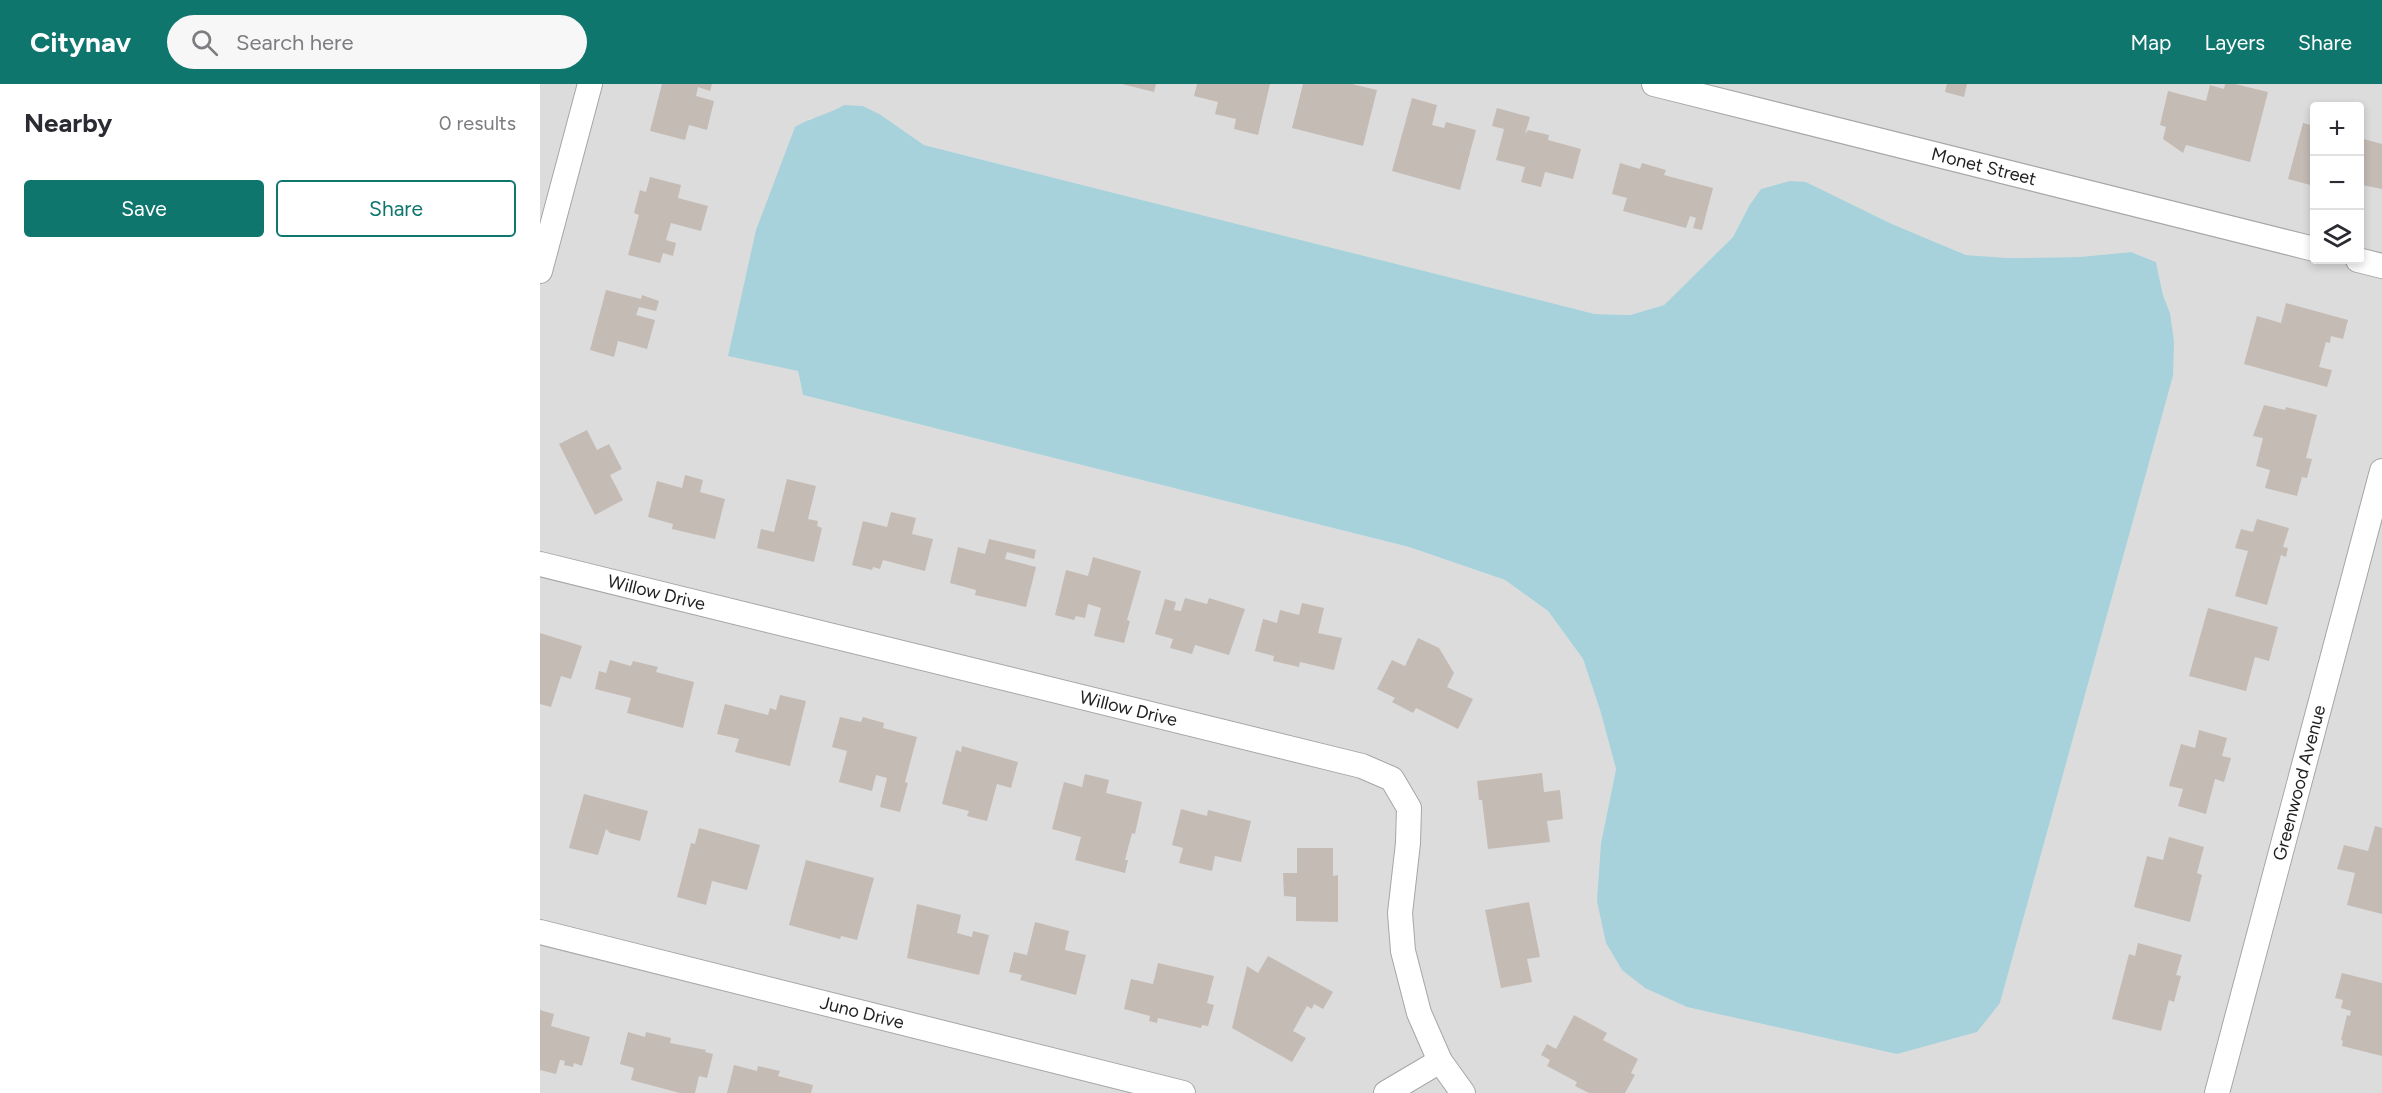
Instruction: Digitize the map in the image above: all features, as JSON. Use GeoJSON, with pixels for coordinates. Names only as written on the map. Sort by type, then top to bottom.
{"type":"FeatureCollection","features":[{"type":"Feature","properties":{"kind":"street"},"geometry":{"type":"LineString","coordinates":[[540,271],[590,84]]}},
{"type":"Feature","properties":{"kind":"street","name":"Monet Street"},"geometry":{"type":"LineString","coordinates":[[1654,84],[2310,248]]}},
{"type":"Feature","properties":{"kind":"street"},"geometry":{"type":"LineString","coordinates":[[2364,262],[2382,266]]}},
{"type":"Feature","properties":{"kind":"street","name":"Greenwood Avenue"},"geometry":{"type":"LineString","coordinates":[[2217,1093],[2382,471]]}},
{"type":"Feature","properties":{"kind":"street","name":"Willow Drive"},"geometry":{"type":"LineString","coordinates":[[540,564],[1362,766],[1392,778],[1409,808],[1408,843],[1400,913],[1403,951],[1419,1012],[1440,1060],[1463,1093]]}},
{"type":"Feature","properties":{"kind":"street","name":"Juno Drive"},"geometry":{"type":"LineString","coordinates":[[540,932],[1183,1093]]}},
{"type":"Feature","properties":{"kind":"street"},"geometry":{"type":"LineString","coordinates":[[1386,1093],[1440,1060]]}},
{"type":"Feature","properties":{"kind":"shaded area"},"geometry":{"type":"Polygon","coordinates":[[[540,84],[2382,84],[2382,1093],[540,1093],[540,84]],[[844,105],[826,116],[809,119],[798,371],[803,395],[1409,547],[1505,580],[1548,611],[1583,659],[1616,769],[1601,843],[2000,1003],[2173,376],[2170,313],[2163,295],[2156,262],[2131,252],[2079,257],[2008,258],[1966,255],[1892,224],[1806,182],[1749,206],[1733,237],[1664,305],[1630,315],[1595,314],[924,145],[881,115],[844,105]]]}},
{"type":"Feature","properties":{"kind":"water"},"geometry":{"type":"Polygon","coordinates":[[[844,105],[863,106],[881,115],[924,145],[1595,314],[1630,315],[1664,305],[1733,237],[1761,189],[1790,181],[1806,182],[1892,224],[1966,255],[2008,258],[2079,257],[2131,252],[2156,262],[2163,295],[2170,313],[2174,341],[2173,376],[2000,1003],[1977,1032],[1897,1054],[1687,1007],[1645,988],[1622,970],[1606,943],[1597,901],[1601,843],[1616,769],[1600,710],[1583,659],[1548,611],[1505,580],[1409,547],[803,395],[798,371],[728,356],[756,230],[795,127],[844,105]]]}},
{"type":"Feature","properties":{"kind":"building"},"geometry":{"type":"Polygon","coordinates":[[[662,84],[712,84],[710,91],[698,87],[696,96],[714,101],[707,130],[689,125],[685,140],[650,131],[662,84]]]}},
{"type":"Feature","properties":{"kind":"building"},"geometry":{"type":"Polygon","coordinates":[[[1122,84],[1156,84],[1154,92],[1122,84]]]}},
{"type":"Feature","properties":{"kind":"building"},"geometry":{"type":"Polygon","coordinates":[[[1197,84],[1270,84],[1258,135],[1234,129],[1236,119],[1215,114],[1218,102],[1194,96],[1197,84]]]}},
{"type":"Feature","properties":{"kind":"building"},"geometry":{"type":"Polygon","coordinates":[[[1303,84],[1352,84],[1377,90],[1363,146],[1292,128],[1303,84]]]}},
{"type":"Feature","properties":{"kind":"building"},"geometry":{"type":"Polygon","coordinates":[[[1947,84],[1967,84],[1964,97],[1945,92],[1947,84]]]}},
{"type":"Feature","properties":{"kind":"building"},"geometry":{"type":"Polygon","coordinates":[[[2225,84],[2235,84],[2268,92],[2250,162],[2186,145],[2183,153],[2163,139],[2166,127],[2160,125],[2168,91],[2206,101],[2210,85],[2224,89],[2225,84]]]}},
{"type":"Feature","properties":{"kind":"building"},"geometry":{"type":"Polygon","coordinates":[[[1412,98],[1437,105],[1432,125],[1444,128],[1446,122],[1476,130],[1460,190],[1392,171],[1412,98]]]}},
{"type":"Feature","properties":{"kind":"building"},"geometry":{"type":"Polygon","coordinates":[[[1497,108],[1530,117],[1525,134],[1528,130],[1549,135],[1548,140],[1581,149],[1573,179],[1545,172],[1541,187],[1521,182],[1525,167],[1496,160],[1504,129],[1492,126],[1497,108]]]}},
{"type":"Feature","properties":{"kind":"building"},"geometry":{"type":"Polygon","coordinates":[[[2303,123],[2310,125],[2310,185],[2288,179],[2303,123]]]}},
{"type":"Feature","properties":{"kind":"building"},"geometry":{"type":"Polygon","coordinates":[[[2364,139],[2382,144],[2382,189],[2364,185],[2364,139]]]}},
{"type":"Feature","properties":{"kind":"building"},"geometry":{"type":"Polygon","coordinates":[[[1620,163],[1640,169],[1642,163],[1666,170],[1664,175],[1713,188],[1702,230],[1693,228],[1696,218],[1690,216],[1686,228],[1623,211],[1627,198],[1612,194],[1620,163]]]}},
{"type":"Feature","properties":{"kind":"building"},"geometry":{"type":"Polygon","coordinates":[[[650,177],[681,185],[678,198],[708,206],[701,231],[671,223],[666,240],[676,243],[673,256],[663,253],[660,263],[628,255],[639,215],[634,213],[640,190],[646,192],[650,177]]]}},
{"type":"Feature","properties":{"kind":"building"},"geometry":{"type":"Polygon","coordinates":[[[606,290],[641,299],[642,295],[659,301],[656,311],[639,307],[636,315],[655,320],[647,349],[618,341],[614,357],[590,350],[606,290]]]}},
{"type":"Feature","properties":{"kind":"building"},"geometry":{"type":"Polygon","coordinates":[[[2286,303],[2348,320],[2343,339],[2331,336],[2330,343],[2326,342],[2319,367],[2332,370],[2327,387],[2244,364],[2257,316],[2281,323],[2286,303]]]}},
{"type":"Feature","properties":{"kind":"building"},"geometry":{"type":"Polygon","coordinates":[[[2264,405],[2285,410],[2286,407],[2317,415],[2306,458],[2312,459],[2307,478],[2302,477],[2297,496],[2265,488],[2270,470],[2256,466],[2263,438],[2253,436],[2264,405]]]}},
{"type":"Feature","properties":{"kind":"building"},"geometry":{"type":"Polygon","coordinates":[[[587,430],[597,450],[609,444],[622,469],[610,475],[623,500],[595,515],[559,444],[587,430]]]}},
{"type":"Feature","properties":{"kind":"building"},"geometry":{"type":"Polygon","coordinates":[[[685,475],[703,480],[700,492],[725,499],[715,539],[672,529],[673,524],[648,517],[657,481],[682,488],[685,475]]]}},
{"type":"Feature","properties":{"kind":"building"},"geometry":{"type":"Polygon","coordinates":[[[787,479],[816,486],[808,519],[818,521],[817,526],[822,528],[814,562],[757,548],[761,529],[774,532],[787,479]]]}},
{"type":"Feature","properties":{"kind":"building"},"geometry":{"type":"Polygon","coordinates":[[[891,512],[916,518],[912,534],[933,539],[925,571],[883,560],[880,569],[873,567],[872,570],[852,565],[863,521],[887,527],[891,512]]]}},
{"type":"Feature","properties":{"kind":"building"},"geometry":{"type":"Polygon","coordinates":[[[2257,519],[2289,528],[2283,547],[2288,548],[2286,557],[2281,555],[2267,605],[2235,596],[2248,551],[2235,548],[2241,529],[2253,532],[2257,519]]]}},
{"type":"Feature","properties":{"kind":"building"},"geometry":{"type":"Polygon","coordinates":[[[989,539],[1036,550],[1034,559],[1007,552],[1005,559],[1036,567],[1026,607],[975,595],[976,590],[950,583],[958,547],[985,554],[989,539]]]}},
{"type":"Feature","properties":{"kind":"building"},"geometry":{"type":"Polygon","coordinates":[[[1093,557],[1141,571],[1127,620],[1130,621],[1124,643],[1094,636],[1101,608],[1088,604],[1085,618],[1076,616],[1074,620],[1055,615],[1066,570],[1088,576],[1093,557]]]}},
{"type":"Feature","properties":{"kind":"building"},"geometry":{"type":"Polygon","coordinates":[[[1185,598],[1207,604],[1209,598],[1245,609],[1229,655],[1195,645],[1192,654],[1170,648],[1173,639],[1155,634],[1165,599],[1176,602],[1174,610],[1181,611],[1185,598]]]}},
{"type":"Feature","properties":{"kind":"building"},"geometry":{"type":"Polygon","coordinates":[[[1302,603],[1324,608],[1318,633],[1342,638],[1334,670],[1300,662],[1299,667],[1273,661],[1274,656],[1255,651],[1263,619],[1277,623],[1280,610],[1299,615],[1302,603]]]}},
{"type":"Feature","properties":{"kind":"building"},"geometry":{"type":"Polygon","coordinates":[[[2208,608],[2278,627],[2269,661],[2255,657],[2246,691],[2189,676],[2208,608]]]}},
{"type":"Feature","properties":{"kind":"building"},"geometry":{"type":"Polygon","coordinates":[[[540,633],[582,646],[571,679],[561,676],[551,707],[540,704],[540,633]]]}},
{"type":"Feature","properties":{"kind":"building"},"geometry":{"type":"Polygon","coordinates":[[[1418,638],[1439,648],[1454,673],[1447,687],[1473,699],[1458,729],[1416,708],[1413,713],[1392,702],[1395,698],[1377,689],[1392,660],[1405,666],[1418,638]]]}},
{"type":"Feature","properties":{"kind":"building"},"geometry":{"type":"Polygon","coordinates":[[[610,660],[631,666],[633,661],[658,667],[656,672],[694,682],[683,728],[627,713],[631,698],[595,689],[599,671],[606,673],[610,660]]]}},
{"type":"Feature","properties":{"kind":"building"},"geometry":{"type":"Polygon","coordinates":[[[780,695],[806,701],[790,766],[735,752],[739,739],[717,734],[725,704],[768,715],[770,708],[776,710],[780,695]]]}},
{"type":"Feature","properties":{"kind":"building"},"geometry":{"type":"Polygon","coordinates":[[[840,717],[861,722],[863,717],[884,723],[883,728],[917,737],[900,812],[880,807],[887,778],[876,775],[872,791],[839,782],[847,751],[832,747],[840,717]]]}},
{"type":"Feature","properties":{"kind":"building"},"geometry":{"type":"Polygon","coordinates":[[[2199,730],[2227,738],[2222,756],[2231,758],[2224,782],[2215,779],[2206,814],[2178,806],[2183,789],[2169,786],[2181,744],[2195,748],[2199,730]]]}},
{"type":"Feature","properties":{"kind":"building"},"geometry":{"type":"Polygon","coordinates":[[[962,746],[1018,762],[1011,788],[997,784],[987,821],[967,816],[969,811],[942,804],[956,750],[961,752],[962,746]]]}},
{"type":"Feature","properties":{"kind":"building"},"geometry":{"type":"Polygon","coordinates":[[[1542,773],[1544,792],[1560,790],[1563,819],[1547,821],[1550,842],[1488,849],[1482,800],[1479,800],[1477,781],[1542,773]]]}},
{"type":"Feature","properties":{"kind":"building"},"geometry":{"type":"Polygon","coordinates":[[[1085,774],[1109,780],[1106,793],[1142,802],[1135,834],[1132,833],[1125,860],[1128,860],[1125,873],[1075,860],[1081,837],[1052,829],[1064,782],[1082,787],[1085,774]]]}},
{"type":"Feature","properties":{"kind":"building"},"geometry":{"type":"Polygon","coordinates":[[[584,794],[648,811],[640,841],[610,833],[606,829],[598,855],[569,848],[584,794]]]}},
{"type":"Feature","properties":{"kind":"building"},"geometry":{"type":"Polygon","coordinates":[[[1181,809],[1207,816],[1208,810],[1251,821],[1241,862],[1215,856],[1212,871],[1179,863],[1183,848],[1172,845],[1181,809]]]}},
{"type":"Feature","properties":{"kind":"building"},"geometry":{"type":"Polygon","coordinates":[[[2375,826],[2382,828],[2382,914],[2347,905],[2355,873],[2337,869],[2344,845],[2368,851],[2375,826]]]}},
{"type":"Feature","properties":{"kind":"building"},"geometry":{"type":"Polygon","coordinates":[[[699,828],[760,845],[747,890],[712,881],[706,905],[677,897],[691,843],[695,844],[699,828]]]}},
{"type":"Feature","properties":{"kind":"building"},"geometry":{"type":"Polygon","coordinates":[[[2169,837],[2204,847],[2197,873],[2202,875],[2190,922],[2134,907],[2147,856],[2163,860],[2169,837]]]}},
{"type":"Feature","properties":{"kind":"building"},"geometry":{"type":"Polygon","coordinates":[[[1297,848],[1333,848],[1333,876],[1338,875],[1338,922],[1296,921],[1296,897],[1284,896],[1283,873],[1297,873],[1297,848]]]}},
{"type":"Feature","properties":{"kind":"building"},"geometry":{"type":"Polygon","coordinates":[[[806,860],[874,878],[857,940],[841,936],[840,939],[789,925],[806,860]]]}},
{"type":"Feature","properties":{"kind":"building"},"geometry":{"type":"Polygon","coordinates":[[[1529,902],[1540,957],[1527,959],[1532,982],[1501,988],[1485,910],[1529,902]]]}},
{"type":"Feature","properties":{"kind":"building"},"geometry":{"type":"Polygon","coordinates":[[[917,904],[961,915],[957,933],[972,937],[973,931],[989,935],[979,975],[907,958],[917,904]]]}},
{"type":"Feature","properties":{"kind":"building"},"geometry":{"type":"Polygon","coordinates":[[[1035,922],[1069,931],[1065,950],[1086,955],[1076,995],[1020,980],[1022,975],[1009,972],[1014,952],[1027,955],[1035,922]]]}},
{"type":"Feature","properties":{"kind":"building"},"geometry":{"type":"Polygon","coordinates":[[[2138,943],[2182,955],[2176,975],[2181,976],[2174,1002],[2169,1000],[2161,1031],[2112,1019],[2129,954],[2135,956],[2138,943]]]}},
{"type":"Feature","properties":{"kind":"building"},"geometry":{"type":"Polygon","coordinates":[[[1268,956],[1333,992],[1323,1009],[1314,1004],[1312,1009],[1307,1006],[1293,1031],[1306,1038],[1292,1062],[1232,1028],[1247,966],[1258,973],[1268,956]]]}},
{"type":"Feature","properties":{"kind":"building"},"geometry":{"type":"Polygon","coordinates":[[[1158,963],[1214,976],[1207,1003],[1214,1005],[1208,1026],[1202,1025],[1201,1028],[1158,1018],[1157,1023],[1149,1021],[1150,1016],[1124,1009],[1131,979],[1153,984],[1158,963]]]}},
{"type":"Feature","properties":{"kind":"building"},"geometry":{"type":"Polygon","coordinates":[[[2342,973],[2382,983],[2382,1056],[2342,1046],[2343,1041],[2341,1040],[2347,1015],[2350,1016],[2351,1011],[2341,1008],[2343,1000],[2335,998],[2342,973]]]}},
{"type":"Feature","properties":{"kind":"building"},"geometry":{"type":"Polygon","coordinates":[[[540,1010],[554,1014],[551,1026],[590,1037],[582,1066],[574,1063],[573,1067],[564,1065],[565,1061],[560,1060],[556,1074],[540,1070],[540,1010]]]}},
{"type":"Feature","properties":{"kind":"building"},"geometry":{"type":"Polygon","coordinates":[[[1574,1015],[1607,1033],[1603,1040],[1638,1059],[1631,1073],[1635,1075],[1625,1093],[1589,1093],[1575,1086],[1577,1082],[1547,1066],[1550,1060],[1541,1055],[1547,1044],[1556,1049],[1574,1015]]]}},
{"type":"Feature","properties":{"kind":"building"},"geometry":{"type":"Polygon","coordinates":[[[628,1032],[645,1037],[646,1032],[671,1038],[670,1043],[706,1050],[705,1052],[713,1054],[707,1078],[699,1076],[695,1093],[680,1093],[631,1080],[634,1068],[620,1064],[628,1032]]]}},
{"type":"Feature","properties":{"kind":"building"},"geometry":{"type":"Polygon","coordinates":[[[734,1065],[757,1071],[758,1066],[780,1071],[778,1076],[813,1085],[811,1093],[727,1093],[734,1065]]]}}]}
